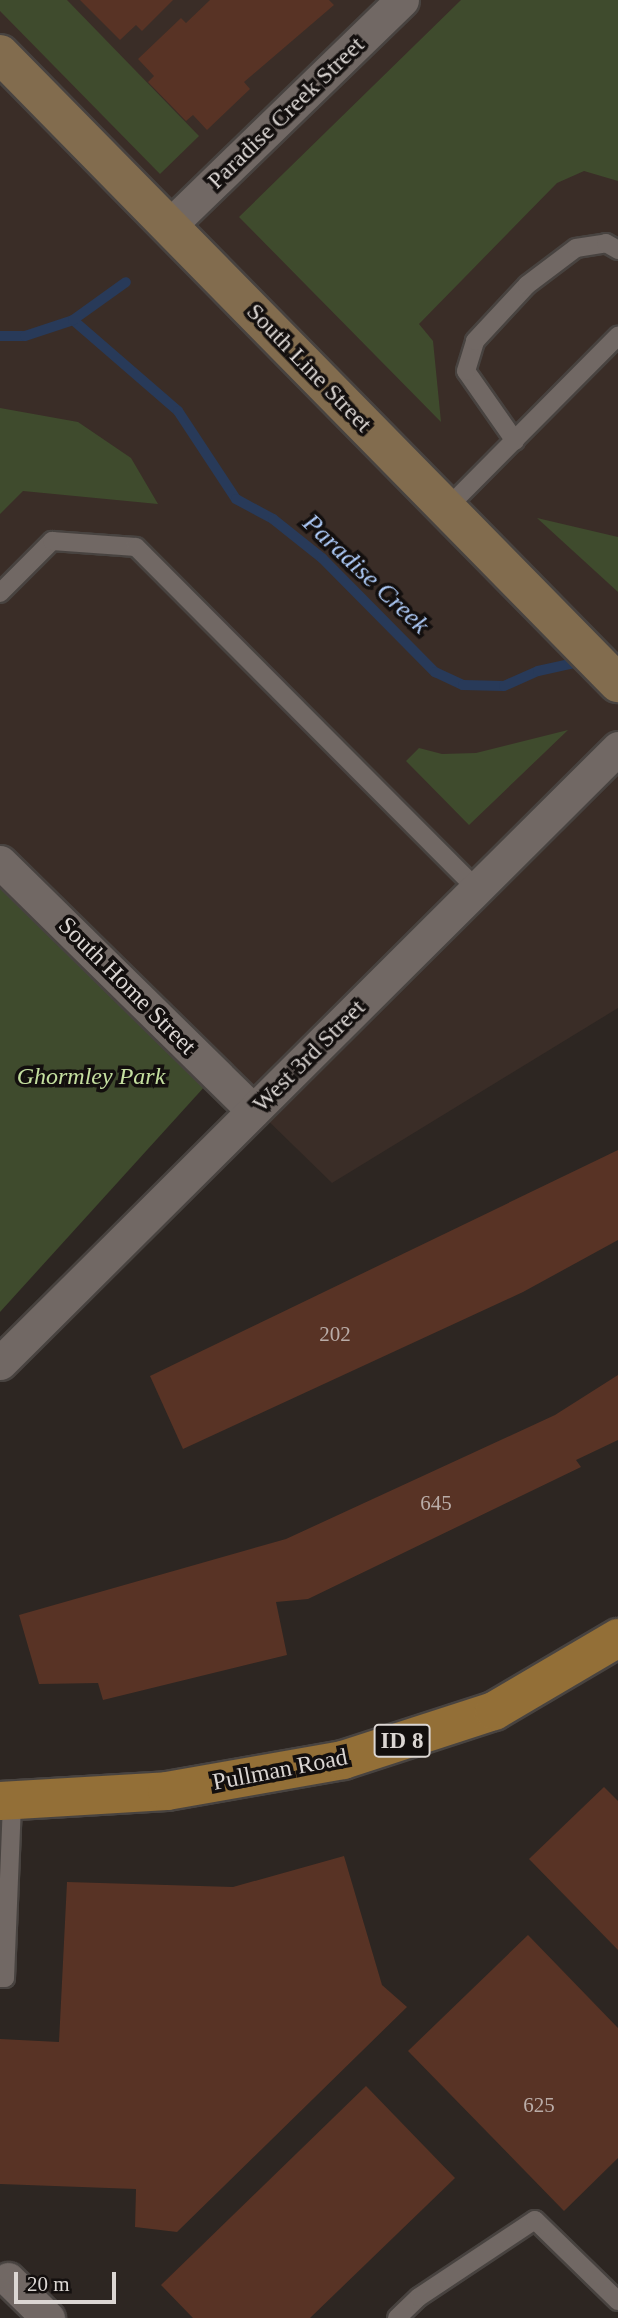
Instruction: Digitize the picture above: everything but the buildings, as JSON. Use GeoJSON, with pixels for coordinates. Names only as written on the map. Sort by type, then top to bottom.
{"type":"FeatureCollection","features":[{"type":"Feature","properties":{"kind":"main road","name":"Pullman Road"},"geometry":{"type":"LineString","coordinates":[[6,1800],[167,1791],[343,1760],[495,1711],[618,1638]]}},
{"type":"Feature","properties":{"kind":"street","name":"Paradise Creek Street"},"geometry":{"type":"LineString","coordinates":[[170,225],[402,0]]}},
{"type":"Feature","properties":{"kind":"street","name":"South Line Street"},"geometry":{"type":"LineString","coordinates":[[0,54],[618,683]]}},
{"type":"Feature","properties":{"kind":"street","name":"West 3rd Street"},"geometry":{"type":"LineString","coordinates":[[0,1363],[618,748]]}},
{"type":"Feature","properties":{"kind":"street","name":"South Home Street"},"geometry":{"type":"LineString","coordinates":[[0,862],[253,1111]]}},
{"type":"Feature","properties":{"kind":"street"},"geometry":{"type":"LineString","coordinates":[[4,2271],[48,2318]]}},
{"type":"Feature","properties":{"kind":"lane"},"geometry":{"type":"LineString","coordinates":[[515,441],[466,371],[475,341],[527,285],[576,248],[606,243],[618,250]]}},
{"type":"Feature","properties":{"kind":"lane"},"geometry":{"type":"LineString","coordinates":[[447,508],[618,336]]}},
{"type":"Feature","properties":{"kind":"lane"},"geometry":{"type":"LineString","coordinates":[[0,593],[52,541],[136,547],[478,890]]}},
{"type":"Feature","properties":{"kind":"lane"},"geometry":{"type":"LineString","coordinates":[[0,1978],[5,1978],[6,1800]]}},
{"type":"Feature","properties":{"kind":"lane"},"geometry":{"type":"LineString","coordinates":[[397,2318],[419,2297],[535,2220],[618,2301]]}},
{"type":"Feature","properties":{"kind":"shaded area"},"geometry":{"type":"Polygon","coordinates":[[[0,0],[618,0],[618,1008],[332,1183],[0,859],[0,0]]]}},
{"type":"Feature","properties":{"kind":"green space"},"geometry":{"type":"Polygon","coordinates":[[[0,0],[67,0],[199,136],[160,174],[0,11],[0,0]]]}},
{"type":"Feature","properties":{"kind":"green space"},"geometry":{"type":"Polygon","coordinates":[[[461,0],[618,0],[618,181],[584,171],[557,183],[419,324],[433,341],[441,422],[239,217],[461,0]]]}},
{"type":"Feature","properties":{"kind":"green space"},"geometry":{"type":"Polygon","coordinates":[[[0,408],[78,422],[131,458],[158,504],[23,491],[0,514],[0,408]]]}},
{"type":"Feature","properties":{"kind":"green space"},"geometry":{"type":"Polygon","coordinates":[[[537,518],[618,537],[618,592],[537,518]]]}},
{"type":"Feature","properties":{"kind":"green space"},"geometry":{"type":"Polygon","coordinates":[[[568,730],[469,825],[406,761],[419,748],[442,754],[476,753],[568,730]]]}},
{"type":"Feature","properties":{"kind":"green space","name":"Ghormley Park"},"geometry":{"type":"Polygon","coordinates":[[[0,862],[216,1074],[0,1312],[0,862]]]}},
{"type":"Feature","properties":{"kind":"waterway","name":"Paradise Creek"},"geometry":{"type":"LineString","coordinates":[[0,336],[25,336],[73,320],[126,282]]}},
{"type":"Feature","properties":{"kind":"waterway","name":"Paradise Creek"},"geometry":{"type":"LineString","coordinates":[[73,320],[178,411],[236,499],[273,519],[322,558],[435,672],[463,685],[504,686],[538,671],[584,661]]}}]}
